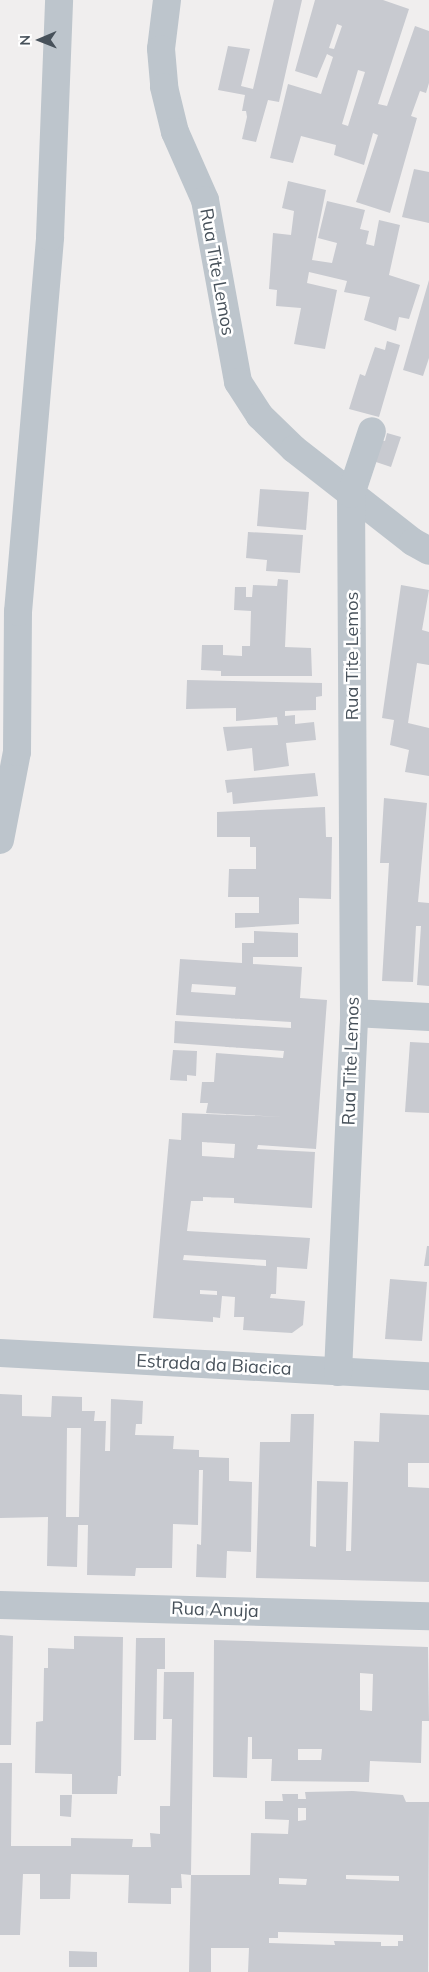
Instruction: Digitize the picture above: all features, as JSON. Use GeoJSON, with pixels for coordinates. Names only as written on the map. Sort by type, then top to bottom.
{"type":"FeatureCollection","features":[{"type":"Feature","properties":{"kind":"street"},"geometry":{"type":"LineString","coordinates":[[0,840],[17,752],[18,612],[50,236],[59,0]]}},
{"type":"Feature","properties":{"kind":"street","name":"Rua Tite Lemos"},"geometry":{"type":"LineString","coordinates":[[167,0],[161,50],[164,87],[176,132],[205,200],[238,382],[260,416],[294,449],[351,494],[354,1013],[338,1372]]}},
{"type":"Feature","properties":{"kind":"street"},"geometry":{"type":"LineString","coordinates":[[372,431],[351,494],[429,551]]}},
{"type":"Feature","properties":{"kind":"street"},"geometry":{"type":"LineString","coordinates":[[354,1013],[429,1017]]}},
{"type":"Feature","properties":{"kind":"street","name":"Estrada da Biacica"},"geometry":{"type":"LineString","coordinates":[[0,1353],[429,1376]]}},
{"type":"Feature","properties":{"kind":"street","name":"Rua Anuja"},"geometry":{"type":"LineString","coordinates":[[0,1605],[429,1616]]}},
{"type":"Feature","properties":{"kind":"building"},"geometry":{"type":"Polygon","coordinates":[[[274,0],[302,0],[279,102],[268,100],[256,142],[242,139],[247,117],[246,111],[242,111],[245,95],[218,90],[228,46],[250,49],[241,86],[253,89],[274,0]]]}},
{"type":"Feature","properties":{"kind":"building"},"geometry":{"type":"Polygon","coordinates":[[[315,0],[383,0],[409,9],[378,104],[387,106],[415,26],[429,31],[429,83],[426,93],[420,91],[411,116],[417,118],[390,213],[356,202],[378,135],[373,133],[364,165],[334,155],[336,145],[301,136],[293,163],[270,158],[288,84],[321,94],[333,57],[327,54],[317,78],[295,71],[315,0]],[[337,24],[329,48],[334,49],[342,26],[337,24]],[[358,70],[342,124],[348,126],[365,72],[358,70]]]}},
{"type":"Feature","properties":{"kind":"building"},"geometry":{"type":"Polygon","coordinates":[[[414,169],[429,172],[429,223],[402,217],[414,169]]]}},
{"type":"Feature","properties":{"kind":"building"},"geometry":{"type":"Polygon","coordinates":[[[288,181],[326,190],[312,260],[332,263],[337,243],[318,238],[327,201],[365,210],[360,229],[369,231],[366,244],[374,246],[379,220],[400,225],[389,275],[420,285],[409,319],[399,317],[396,331],[364,320],[370,297],[344,292],[347,281],[309,272],[307,283],[337,290],[325,349],[294,344],[301,308],[276,306],[277,290],[269,289],[273,233],[291,235],[294,211],[282,208],[288,181]]]}},
{"type":"Feature","properties":{"kind":"building"},"geometry":{"type":"Polygon","coordinates":[[[429,280],[429,358],[423,376],[403,370],[429,280]]]}},
{"type":"Feature","properties":{"kind":"building"},"geometry":{"type":"Polygon","coordinates":[[[387,341],[400,345],[379,417],[349,409],[360,374],[365,376],[375,347],[385,350],[387,341]]]}},
{"type":"Feature","properties":{"kind":"building"},"geometry":{"type":"Polygon","coordinates":[[[387,433],[401,437],[391,467],[367,459],[375,439],[385,441],[387,433]]]}},
{"type":"Feature","properties":{"kind":"building"},"geometry":{"type":"Polygon","coordinates":[[[260,489],[309,492],[306,530],[257,526],[260,489]]]}},
{"type":"Feature","properties":{"kind":"building"},"geometry":{"type":"Polygon","coordinates":[[[248,532],[303,535],[300,573],[266,571],[267,560],[246,558],[248,532]]]}},
{"type":"Feature","properties":{"kind":"building"},"geometry":{"type":"Polygon","coordinates":[[[278,579],[288,580],[285,647],[311,648],[312,676],[221,676],[221,671],[201,670],[202,645],[223,645],[223,655],[242,656],[242,646],[250,646],[251,611],[234,610],[235,587],[246,587],[246,597],[252,597],[253,585],[277,586],[278,579]]]}},
{"type":"Feature","properties":{"kind":"building"},"geometry":{"type":"Polygon","coordinates":[[[401,585],[429,590],[422,630],[429,632],[429,665],[417,663],[408,723],[429,728],[429,776],[405,772],[409,750],[390,745],[394,720],[382,718],[401,585]]]}},
{"type":"Feature","properties":{"kind":"building"},"geometry":{"type":"Polygon","coordinates":[[[187,680],[322,683],[322,696],[316,697],[316,710],[285,711],[285,716],[295,715],[295,724],[314,722],[316,740],[286,743],[289,766],[254,771],[252,748],[227,751],[223,727],[278,725],[277,717],[236,721],[236,708],[186,709],[187,680]]]}},
{"type":"Feature","properties":{"kind":"building"},"geometry":{"type":"Polygon","coordinates":[[[315,773],[318,796],[233,804],[232,792],[227,793],[225,780],[315,773]]]}},
{"type":"Feature","properties":{"kind":"building"},"geometry":{"type":"Polygon","coordinates":[[[384,798],[427,803],[418,902],[429,903],[429,986],[417,985],[421,926],[416,926],[413,982],[382,981],[389,863],[380,863],[384,798]]]}},
{"type":"Feature","properties":{"kind":"building"},"geometry":{"type":"Polygon","coordinates":[[[325,807],[326,837],[332,837],[331,899],[299,898],[299,924],[235,928],[235,913],[259,913],[259,897],[228,897],[229,869],[256,869],[256,847],[250,847],[250,837],[217,837],[217,812],[325,807]]]}},
{"type":"Feature","properties":{"kind":"building"},"geometry":{"type":"Polygon","coordinates":[[[254,931],[298,933],[298,957],[253,957],[253,964],[302,967],[300,998],[327,1000],[316,1149],[258,1145],[257,1149],[315,1152],[312,1208],[234,1203],[234,1198],[203,1197],[203,1201],[191,1201],[187,1231],[310,1238],[307,1269],[277,1267],[276,1294],[271,1294],[270,1298],[305,1301],[303,1325],[292,1333],[243,1330],[244,1317],[234,1317],[235,1297],[222,1296],[220,1318],[213,1317],[213,1322],[153,1318],[169,1139],[181,1140],[182,1113],[284,1117],[206,1113],[208,1103],[200,1103],[202,1082],[214,1082],[216,1053],[283,1058],[284,1051],[174,1043],[175,1021],[291,1028],[291,1022],[176,1015],[180,959],[242,963],[242,943],[254,943],[254,931]],[[192,984],[191,992],[235,995],[236,987],[192,984]],[[202,1142],[202,1156],[234,1158],[235,1144],[202,1142]],[[184,1255],[183,1260],[266,1266],[266,1260],[184,1255]],[[200,1290],[200,1294],[217,1295],[217,1291],[200,1290]]]}},
{"type":"Feature","properties":{"kind":"building"},"geometry":{"type":"Polygon","coordinates":[[[410,1042],[429,1043],[429,1113],[405,1112],[410,1042]]]}},
{"type":"Feature","properties":{"kind":"building"},"geometry":{"type":"Polygon","coordinates":[[[173,1050],[197,1051],[196,1076],[187,1075],[187,1081],[170,1080],[173,1050]]]}},
{"type":"Feature","properties":{"kind":"building"},"geometry":{"type":"Polygon","coordinates":[[[427,1246],[429,1246],[429,1266],[424,1266],[427,1246]]]}},
{"type":"Feature","properties":{"kind":"building"},"geometry":{"type":"Polygon","coordinates":[[[390,1279],[427,1282],[422,1341],[385,1339],[390,1279]]]}},
{"type":"Feature","properties":{"kind":"building"},"geometry":{"type":"Polygon","coordinates":[[[0,1394],[22,1395],[22,1416],[51,1417],[52,1396],[82,1397],[82,1411],[95,1411],[94,1421],[106,1421],[105,1451],[110,1451],[111,1399],[143,1401],[142,1424],[136,1424],[135,1435],[174,1436],[173,1449],[199,1450],[199,1457],[229,1458],[229,1481],[252,1482],[251,1552],[227,1551],[226,1578],[196,1577],[197,1544],[201,1545],[203,1470],[199,1470],[198,1525],[173,1524],[172,1568],[136,1568],[135,1576],[87,1575],[88,1525],[78,1525],[77,1567],[47,1566],[48,1517],[0,1518],[0,1394]],[[67,1428],[66,1517],[79,1517],[81,1428],[67,1428]]]}},
{"type":"Feature","properties":{"kind":"building"},"geometry":{"type":"Polygon","coordinates":[[[380,1413],[429,1415],[429,1463],[408,1463],[408,1487],[429,1488],[429,1582],[256,1578],[260,1442],[290,1442],[291,1414],[314,1414],[310,1546],[316,1547],[317,1481],[348,1482],[346,1551],[351,1551],[354,1441],[379,1442],[380,1413]]]}},
{"type":"Feature","properties":{"kind":"building"},"geometry":{"type":"Polygon","coordinates":[[[0,1635],[13,1636],[11,1745],[0,1745],[0,1635]]]}},
{"type":"Feature","properties":{"kind":"building"},"geometry":{"type":"Polygon","coordinates":[[[74,1636],[123,1637],[121,1776],[118,1776],[117,1794],[72,1794],[72,1774],[35,1773],[36,1722],[43,1721],[44,1668],[48,1668],[48,1648],[74,1649],[74,1636]]]}},
{"type":"Feature","properties":{"kind":"building"},"geometry":{"type":"Polygon","coordinates":[[[136,1638],[165,1638],[165,1669],[157,1669],[156,1740],[134,1740],[136,1638]]]}},
{"type":"Feature","properties":{"kind":"building"},"geometry":{"type":"Polygon","coordinates":[[[214,1640],[428,1647],[429,1721],[422,1721],[421,1763],[370,1761],[369,1782],[271,1781],[272,1759],[252,1759],[252,1737],[248,1737],[247,1778],[213,1777],[214,1640]],[[360,1673],[360,1710],[372,1711],[373,1674],[360,1673]],[[298,1749],[298,1760],[321,1760],[322,1749],[298,1749]]]}},
{"type":"Feature","properties":{"kind":"building"},"geometry":{"type":"Polygon","coordinates":[[[164,1672],[194,1672],[191,1875],[181,1874],[182,1888],[171,1888],[171,1904],[128,1903],[129,1875],[71,1874],[70,1899],[40,1899],[40,1874],[23,1874],[20,1935],[0,1935],[0,1763],[12,1763],[11,1846],[71,1846],[71,1838],[133,1839],[132,1847],[151,1847],[150,1833],[160,1834],[160,1806],[170,1806],[172,1719],[163,1719],[164,1672]]]}},
{"type":"Feature","properties":{"kind":"building"},"geometry":{"type":"Polygon","coordinates":[[[353,1791],[403,1795],[406,1802],[429,1802],[428,1972],[248,1972],[249,1948],[211,1948],[211,1972],[189,1972],[191,1875],[250,1875],[251,1833],[288,1834],[289,1820],[265,1819],[265,1801],[283,1801],[282,1794],[298,1794],[298,1799],[306,1799],[305,1792],[353,1791]],[[298,1808],[298,1821],[306,1820],[306,1808],[298,1808]],[[346,1875],[346,1879],[399,1881],[399,1876],[346,1875]],[[279,1878],[279,1884],[306,1885],[307,1879],[279,1878]],[[278,1932],[278,1938],[269,1938],[269,1943],[335,1945],[334,1941],[381,1942],[381,1946],[398,1946],[398,1941],[403,1941],[403,1935],[278,1932]]]}},
{"type":"Feature","properties":{"kind":"building"},"geometry":{"type":"Polygon","coordinates":[[[60,1795],[72,1795],[71,1817],[60,1816],[60,1795]]]}},
{"type":"Feature","properties":{"kind":"building"},"geometry":{"type":"Polygon","coordinates":[[[69,1951],[97,1952],[97,1967],[69,1967],[69,1951]]]}}]}
